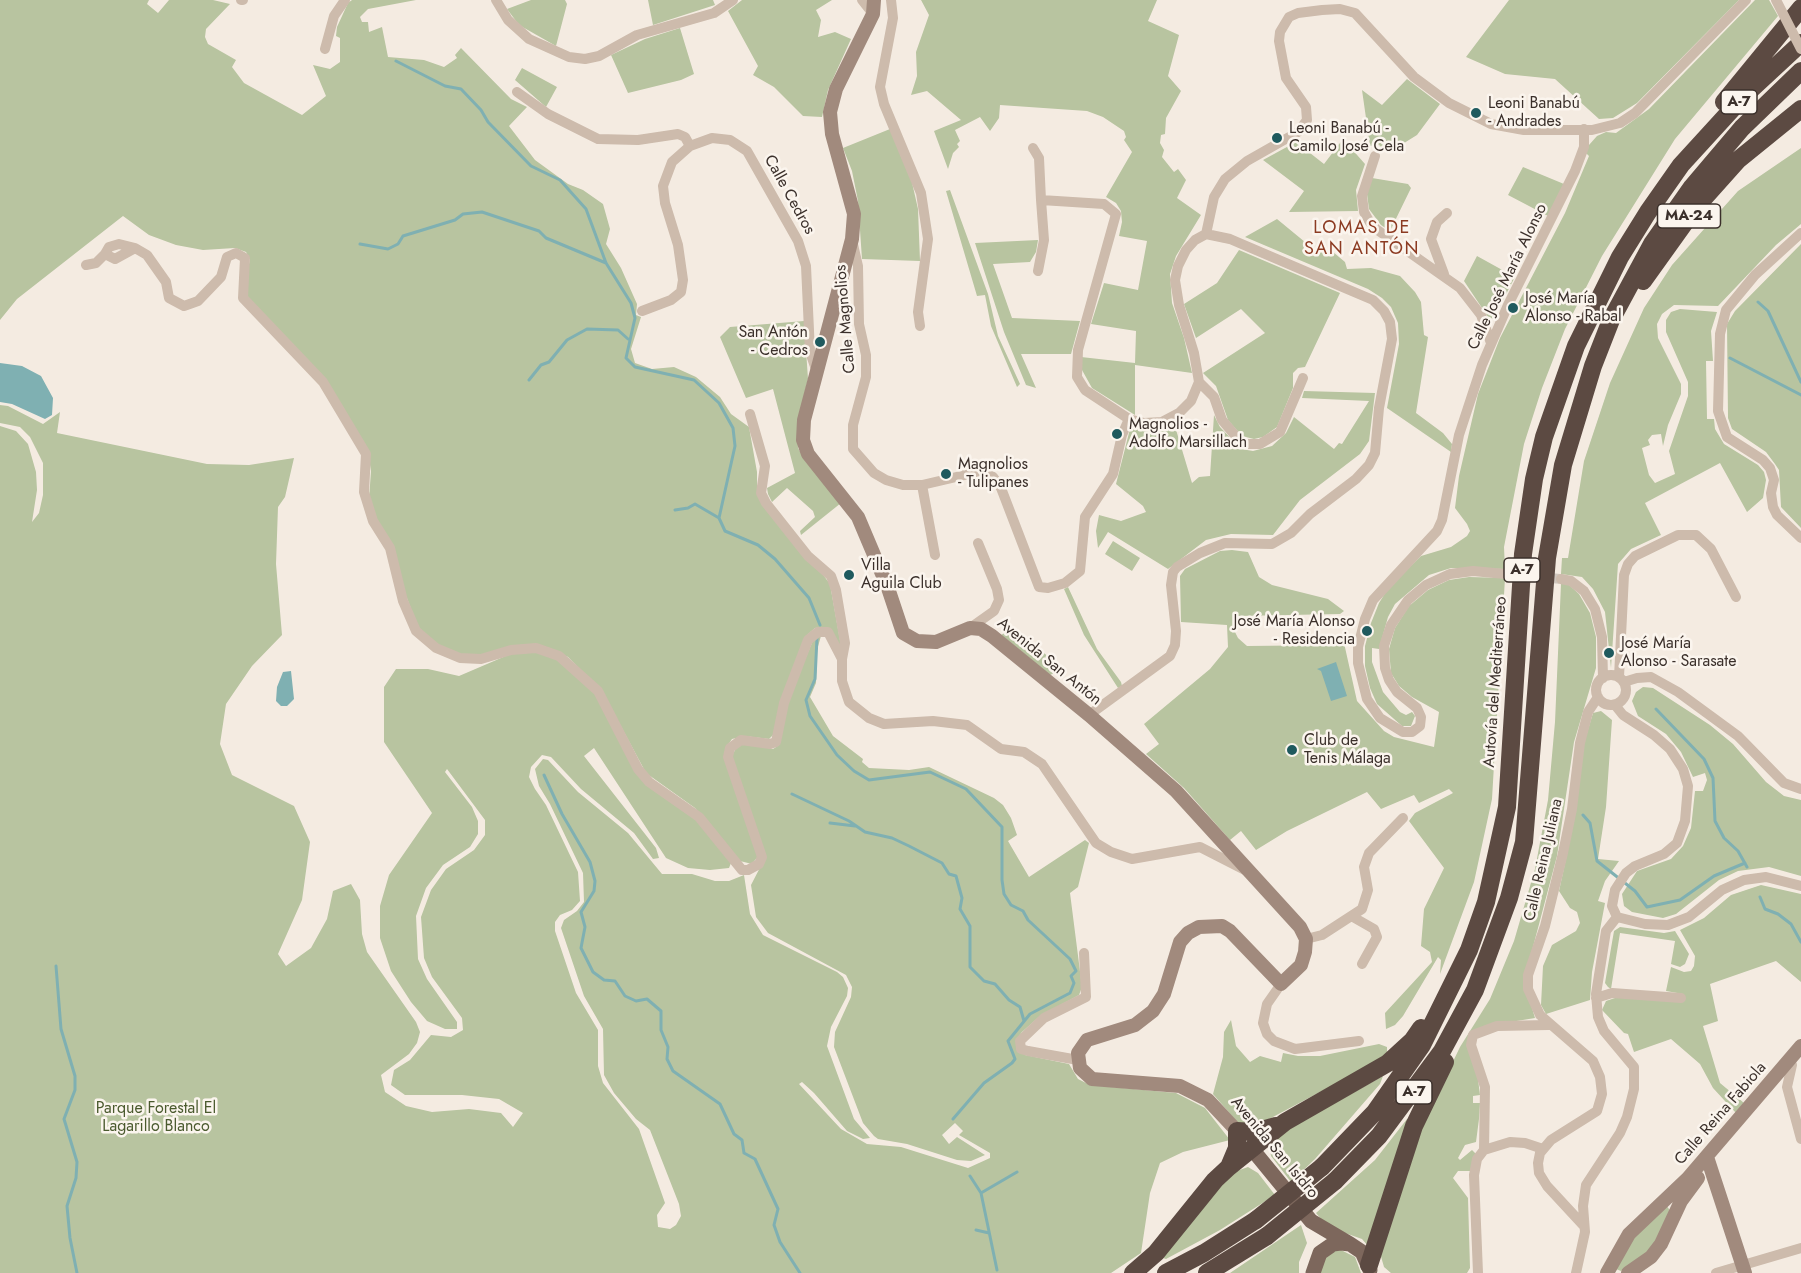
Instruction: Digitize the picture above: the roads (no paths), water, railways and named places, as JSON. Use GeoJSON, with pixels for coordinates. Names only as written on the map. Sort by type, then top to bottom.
{"type":"FeatureCollection","features":[{"type":"Feature","properties":{"kind":"highway"},"geometry":{"type":"LineString","coordinates":[[1681,165],[1692,140],[1801,8]]}},
{"type":"Feature","properties":{"kind":"highway","name":"Autovía del Mediterráneo"},"geometry":{"type":"LineString","coordinates":[[1166,1273],[1204,1253],[1256,1220],[1322,1167],[1368,1120],[1401,1078],[1446,1000],[1469,950],[1486,902],[1507,807],[1523,554],[1544,437],[1576,346],[1596,304],[1648,212],[1681,165],[1744,95],[1801,43]]}},
{"type":"Feature","properties":{"kind":"highway","name":"A-7"},"geometry":{"type":"LineString","coordinates":[[1207,1273],[1267,1236],[1335,1180],[1379,1136],[1442,1051],[1475,990],[1509,898],[1524,842],[1547,558],[1563,465],[1593,366],[1611,320],[1632,279],[1652,244],[1692,187],[1743,128],[1801,71]]}},
{"type":"Feature","properties":{"kind":"highway","name":"MA-24"},"geometry":{"type":"LineString","coordinates":[[1602,345],[1619,324],[1643,281],[1696,207],[1738,160],[1801,109]]}},
{"type":"Feature","properties":{"kind":"highway"},"geometry":{"type":"LineString","coordinates":[[1372,1271],[1414,1126],[1457,1038],[1475,990]]}},
{"type":"Feature","properties":{"kind":"highway"},"geometry":{"type":"LineString","coordinates":[[1229,1167],[1237,1148],[1237,1131],[1264,1131],[1286,1122],[1388,1063],[1412,1041],[1430,1016],[1446,1000]]}},
{"type":"Feature","properties":{"kind":"highway"},"geometry":{"type":"LineString","coordinates":[[1133,1273],[1156,1252],[1215,1180],[1286,1122]]}},
{"type":"Feature","properties":{"kind":"main road","name":"Avenida San Isidro"},"geometry":{"type":"LineString","coordinates":[[1252,1149],[1311,1221],[1362,1252],[1372,1271]]}},
{"type":"Feature","properties":{"kind":"main road","name":"Avenida San Isidro"},"geometry":{"type":"LineString","coordinates":[[1311,1221],[1316,1236],[1314,1266]]}},
{"type":"Feature","properties":{"kind":"main road"},"geometry":{"type":"LineString","coordinates":[[1314,1266],[1320,1253],[1333,1244],[1350,1244]]}},
{"type":"Feature","properties":{"kind":"street"},"geometry":{"type":"LineString","coordinates":[[325,49],[334,16],[345,0]]}},
{"type":"Feature","properties":{"kind":"street"},"geometry":{"type":"LineString","coordinates":[[496,0],[508,20],[529,39],[569,57],[585,58],[599,56],[637,35],[714,13],[733,0]]}},
{"type":"Feature","properties":{"kind":"street"},"geometry":{"type":"LineString","coordinates":[[862,0],[873,7]]}},
{"type":"Feature","properties":{"kind":"street"},"geometry":{"type":"LineString","coordinates":[[891,0],[893,18],[880,87],[884,104],[897,129],[921,193],[928,239],[918,312],[920,326]]}},
{"type":"Feature","properties":{"kind":"street"},"geometry":{"type":"LineString","coordinates":[[1206,234],[1214,197],[1225,179],[1246,161],[1299,132],[1307,120],[1306,107],[1286,78],[1279,40],[1285,22],[1298,13],[1340,9],[1354,14],[1414,77],[1449,103],[1483,120],[1518,130],[1584,129],[1620,123],[1635,113],[1746,0]]}},
{"type":"Feature","properties":{"kind":"street"},"geometry":{"type":"LineString","coordinates":[[1776,0],[1801,49]]}},
{"type":"Feature","properties":{"kind":"street","name":"Avenida San Antón"},"geometry":{"type":"LineString","coordinates":[[873,7],[836,88],[830,112],[832,135],[854,214],[852,239],[804,420],[802,440],[808,454],[858,517],[888,588],[903,633],[917,640],[936,642],[970,628],[981,629],[992,636],[1089,715],[1176,791],[1300,927],[1306,939]]}},
{"type":"Feature","properties":{"kind":"street"},"geometry":{"type":"LineString","coordinates":[[517,92],[548,114],[598,139],[638,140],[678,134],[685,137],[690,146],[672,162],[663,186],[665,203],[678,245],[683,280],[681,292],[671,300],[642,310]]}},
{"type":"Feature","properties":{"kind":"street","name":"Calle José María Alonso"},"geometry":{"type":"LineString","coordinates":[[1505,574],[1473,571],[1450,574],[1426,585],[1408,600],[1391,625],[1384,646],[1385,668],[1397,692],[1417,708],[1421,717],[1420,726],[1412,732],[1403,732],[1380,718],[1367,699],[1362,681],[1358,647],[1362,630],[1373,600],[1437,531],[1442,520],[1459,435],[1491,342],[1575,171],[1584,147],[1584,129]]}},
{"type":"Feature","properties":{"kind":"street","name":"Calle Cedros"},"geometry":{"type":"LineString","coordinates":[[690,146],[712,138],[730,140],[747,151],[787,217],[806,266],[810,352],[818,372]]}},
{"type":"Feature","properties":{"kind":"street"},"geometry":{"type":"LineString","coordinates":[[1033,147],[1040,159],[1044,240],[1038,270]]}},
{"type":"Feature","properties":{"kind":"street"},"geometry":{"type":"LineString","coordinates":[[1375,156],[1362,190],[1364,212],[1376,229],[1445,276],[1475,305],[1491,342]]}},
{"type":"Feature","properties":{"kind":"street"},"geometry":{"type":"LineString","coordinates":[[1041,200],[1104,204],[1116,214],[1078,350],[1076,366],[1077,377],[1085,390],[1129,420],[1144,423],[1162,422],[1179,413],[1191,401],[1199,382],[1194,353],[1179,305],[1175,280],[1178,266],[1186,250],[1195,240],[1206,234],[1230,239],[1373,300],[1390,321],[1392,339],[1379,408],[1377,442],[1369,465],[1291,533],[1272,544],[1226,543],[1182,563],[1173,573],[1171,585],[1176,631],[1175,645],[1170,656],[1089,715]]}},
{"type":"Feature","properties":{"kind":"street"},"geometry":{"type":"LineString","coordinates":[[1445,276],[1431,239],[1437,222],[1447,213]]}},
{"type":"Feature","properties":{"kind":"street"},"geometry":{"type":"LineString","coordinates":[[1801,233],[1755,275],[1726,310],[1720,334],[1718,411],[1727,437],[1762,460],[1770,468],[1774,480],[1771,493],[1773,507],[1777,515],[1801,538]]}},
{"type":"Feature","properties":{"kind":"street","name":"Calle Magnolios"},"geometry":{"type":"LineString","coordinates":[[852,239],[858,266],[859,324],[866,356],[866,377],[853,425],[853,449],[867,466],[886,480],[903,485],[922,485],[982,471],[993,477],[1002,488],[1039,587],[1048,588],[1065,583],[1080,571],[1085,517],[1113,474],[1122,435],[1129,420]]}},
{"type":"Feature","properties":{"kind":"street"},"geometry":{"type":"LineString","coordinates":[[86,265],[96,263],[105,254],[115,259],[135,248],[147,255],[166,282],[169,298],[184,306],[198,301],[221,277],[227,257],[236,253],[245,258],[243,298],[322,382],[366,454],[364,492],[373,521],[390,548],[403,601],[416,631],[436,648],[460,658],[481,659],[511,650],[536,648],[559,656],[598,691],[638,770],[649,782],[699,817],[742,870],[748,870],[759,864],[762,856],[728,757],[730,748],[741,740],[770,744],[776,742],[784,703],[808,640],[818,632],[828,632],[842,659]]}},
{"type":"Feature","properties":{"kind":"street"},"geometry":{"type":"LineString","coordinates":[[1199,382],[1214,397],[1227,428],[1239,440],[1253,445],[1273,439],[1280,432],[1303,378]]}},
{"type":"Feature","properties":{"kind":"street"},"geometry":{"type":"LineString","coordinates":[[750,414],[765,466],[761,493],[766,503],[808,556],[831,576],[840,609],[845,643],[842,681],[849,702],[869,718],[884,724],[933,721],[967,725],[1001,748],[1024,752],[1042,764],[1096,843],[1111,852],[1132,859],[1200,847],[1248,872]]}},
{"type":"Feature","properties":{"kind":"street"},"geometry":{"type":"LineString","coordinates":[[922,485],[935,555]]}},
{"type":"Feature","properties":{"kind":"street"},"geometry":{"type":"LineString","coordinates":[[1736,597],[1711,549],[1696,536],[1678,535],[1635,556],[1628,564],[1624,575],[1622,680],[1625,697],[1615,705],[1605,704],[1598,697],[1598,684],[1603,678],[1611,675],[1622,680],[1651,677],[1678,692],[1738,736],[1784,783],[1801,789]]}},
{"type":"Feature","properties":{"kind":"street"},"geometry":{"type":"LineString","coordinates":[[970,628],[994,611],[999,600],[998,589],[978,543]]}},
{"type":"Feature","properties":{"kind":"street"},"geometry":{"type":"LineString","coordinates":[[1561,579],[1571,581],[1584,591],[1595,609],[1602,638],[1603,678]]}},
{"type":"Feature","properties":{"kind":"street","name":"Calle Reina Juliana"},"geometry":{"type":"LineString","coordinates":[[1543,1149],[1551,1140],[1597,1111],[1602,1094],[1600,1077],[1593,1061],[1549,1025],[1540,1015],[1528,989],[1528,975],[1545,926],[1563,853],[1572,809],[1580,743],[1588,712],[1598,697]]}},
{"type":"Feature","properties":{"kind":"street"},"geometry":{"type":"LineString","coordinates":[[1615,705],[1623,715],[1654,735],[1670,749],[1683,768],[1688,786],[1685,820],[1677,843],[1664,854],[1626,873],[1612,906],[1617,917],[1626,921],[1668,925],[1689,917],[1722,890],[1743,880],[1766,877],[1801,886]]}},
{"type":"Feature","properties":{"kind":"street"},"geometry":{"type":"LineString","coordinates":[[1359,1041],[1295,1049],[1274,1041],[1267,1034],[1263,1023],[1267,1004],[1281,984],[1301,965],[1306,939],[1322,935],[1353,916],[1366,901],[1368,890],[1364,867],[1369,854],[1403,818]]}},
{"type":"Feature","properties":{"kind":"street"},"geometry":{"type":"LineString","coordinates":[[1353,916],[1374,929],[1377,937],[1362,964]]}},
{"type":"Feature","properties":{"kind":"street"},"geometry":{"type":"LineString","coordinates":[[1576,1273],[1584,1226],[1582,1206],[1586,1185],[1628,1117],[1635,1077],[1634,1067],[1604,1031],[1598,1017],[1596,999],[1606,931],[1617,917]]}},
{"type":"Feature","properties":{"kind":"street"},"geometry":{"type":"LineString","coordinates":[[1084,953],[1086,997],[1044,1018],[1020,1041],[1021,1048],[1078,1060],[1081,1046],[1087,1040],[1135,1025],[1153,1011],[1164,994],[1180,942],[1199,927],[1222,926],[1230,931],[1281,984]]}},
{"type":"Feature","properties":{"kind":"street"},"geometry":{"type":"LineString","coordinates":[[1596,999],[1612,993],[1682,999]]}},
{"type":"Feature","properties":{"kind":"street"},"geometry":{"type":"LineString","coordinates":[[1484,1150],[1485,1087],[1471,1045],[1476,1032],[1497,1026],[1549,1025]]}},
{"type":"Feature","properties":{"kind":"street","name":"Calle Reina Fabiola"},"geometry":{"type":"LineString","coordinates":[[1609,1272],[1629,1234],[1708,1161],[1801,1046]]}},
{"type":"Feature","properties":{"kind":"street","name":"Avenida San Isidro"},"geometry":{"type":"LineString","coordinates":[[1078,1060],[1080,1068],[1092,1079],[1180,1086],[1195,1092],[1218,1109],[1252,1149]]}},
{"type":"Feature","properties":{"kind":"street"},"geometry":{"type":"LineString","coordinates":[[1797,1060],[1788,1076],[1789,1098],[1801,1139]]}},
{"type":"Feature","properties":{"kind":"street","name":"Calle Reina Fabiola"},"geometry":{"type":"LineString","coordinates":[[1769,1088],[1797,1060]]}},
{"type":"Feature","properties":{"kind":"street"},"geometry":{"type":"LineString","coordinates":[[1769,1088],[1789,1098]]}},
{"type":"Feature","properties":{"kind":"street"},"geometry":{"type":"LineString","coordinates":[[1478,1273],[1474,1175],[1477,1159],[1484,1150],[1510,1142],[1524,1143],[1543,1149],[1538,1162],[1539,1173],[1547,1186],[1584,1226]]}},
{"type":"Feature","properties":{"kind":"street"},"geometry":{"type":"LineString","coordinates":[[1708,1161],[1744,1269]]}},
{"type":"Feature","properties":{"kind":"street","name":"Calle Reina Fabiola"},"geometry":{"type":"LineString","coordinates":[[1628,1273],[1646,1261],[1661,1244],[1678,1209],[1708,1161]]}},
{"type":"Feature","properties":{"kind":"street"},"geometry":{"type":"LineString","coordinates":[[1664,1202],[1672,1203],[1678,1209]]}},
{"type":"Feature","properties":{"kind":"street"},"geometry":{"type":"LineString","coordinates":[[1716,1273],[1744,1269],[1801,1248]]}},
{"type":"Feature","properties":{"kind":"street"},"geometry":{"type":"LineString","coordinates":[[1471,1273],[1478,1257]]}},
{"type":"Feature","properties":{"kind":"water"},"geometry":{"type":"Polygon","coordinates":[[[0,363],[22,366],[41,376],[53,398],[52,415],[45,419],[12,404],[0,402],[0,363]]]}},
{"type":"Feature","properties":{"kind":"water"},"geometry":{"type":"Polygon","coordinates":[[[1336,662],[1347,696],[1331,701],[1321,671],[1317,669],[1336,662]]]}},
{"type":"Feature","properties":{"kind":"water"},"geometry":{"type":"Polygon","coordinates":[[[291,671],[294,699],[287,706],[281,706],[276,701],[277,687],[283,672],[291,671]]]}},
{"type":"Feature","properties":{"kind":"waterway"},"geometry":{"type":"LineString","coordinates":[[396,61],[445,86],[461,89],[481,110],[488,122],[531,166],[560,180],[586,209],[606,263],[631,303],[635,318],[626,358],[635,367],[694,380],[719,403],[733,428],[735,446],[719,518],[725,531],[758,545],[775,559],[809,598],[820,625]]}},
{"type":"Feature","properties":{"kind":"waterway"},"geometry":{"type":"LineString","coordinates":[[360,244],[388,249],[398,244],[403,236],[455,220],[463,214],[482,212],[539,231],[546,238],[606,263]]}},
{"type":"Feature","properties":{"kind":"waterway"},"geometry":{"type":"LineString","coordinates":[[1758,302],[1768,311],[1801,382]]}},
{"type":"Feature","properties":{"kind":"waterway"},"geometry":{"type":"LineString","coordinates":[[529,380],[541,365],[549,362],[567,340],[587,329],[618,330],[628,339]]}},
{"type":"Feature","properties":{"kind":"waterway"},"geometry":{"type":"LineString","coordinates":[[1730,358],[1801,395]]}},
{"type":"Feature","properties":{"kind":"waterway"},"geometry":{"type":"LineString","coordinates":[[675,510],[688,508],[695,504],[719,518]]}},
{"type":"Feature","properties":{"kind":"waterway"},"geometry":{"type":"LineString","coordinates":[[817,638],[815,679],[806,700],[810,716],[837,755],[854,771],[869,780],[930,772],[966,789],[1002,827],[1004,894],[1011,905],[1023,911],[1028,920],[1070,959],[1076,971],[1071,976],[1074,983],[1070,993],[1030,1014],[1008,1041],[1015,1059],[1012,1063],[984,1083],[953,1119]]}},
{"type":"Feature","properties":{"kind":"waterway"},"geometry":{"type":"LineString","coordinates":[[1656,709],[1704,759],[1713,778],[1715,821],[1724,838],[1738,851],[1747,867]]}},
{"type":"Feature","properties":{"kind":"waterway"},"geometry":{"type":"LineString","coordinates":[[544,775],[562,814],[590,862],[595,881],[594,891],[581,912],[585,927],[581,948],[593,972],[604,980],[615,981],[625,996],[636,1001],[647,999],[661,1011],[661,1030],[668,1047],[667,1059],[673,1071],[720,1104],[734,1134],[742,1140],[744,1153],[755,1159],[778,1209],[774,1225],[780,1242],[800,1273]]}},
{"type":"Feature","properties":{"kind":"waterway"},"geometry":{"type":"LineString","coordinates":[[792,794],[849,821],[865,832],[892,838],[909,846],[942,863],[949,874],[956,876],[962,898],[960,909],[970,926],[970,967],[984,981],[995,984],[1009,1000],[1020,1007],[1024,1021]]}},
{"type":"Feature","properties":{"kind":"waterway"},"geometry":{"type":"LineString","coordinates":[[1583,815],[1590,823],[1597,861],[1635,891],[1647,907],[1680,900],[1714,876],[1745,863]]}},
{"type":"Feature","properties":{"kind":"waterway"},"geometry":{"type":"LineString","coordinates":[[830,823],[855,826]]}},
{"type":"Feature","properties":{"kind":"waterway"},"geometry":{"type":"LineString","coordinates":[[1760,897],[1765,909],[1778,914],[1791,924],[1801,942]]}},
{"type":"Feature","properties":{"kind":"waterway"},"geometry":{"type":"LineString","coordinates":[[56,966],[61,1029],[75,1076],[75,1090],[64,1119],[77,1162],[76,1178],[67,1206],[77,1273]]}},
{"type":"Feature","properties":{"kind":"waterway"},"geometry":{"type":"LineString","coordinates":[[981,1193],[1017,1172]]}},
{"type":"Feature","properties":{"kind":"waterway"},"geometry":{"type":"LineString","coordinates":[[970,1176],[981,1193],[997,1270]]}},
{"type":"Feature","properties":{"kind":"waterway"},"geometry":{"type":"LineString","coordinates":[[976,1230],[989,1233]]}},
{"type":"Feature","properties":{"kind":"tunnel"},"geometry":{"type":"LineString","coordinates":[[1505,574],[1561,579]]}},
{"type":"Feature","properties":{"kind":"place","name":"Leoni Banabú - Andrades"},"geometry":{"type":"Point","coordinates":[1476,113]}},
{"type":"Feature","properties":{"kind":"place","name":"Leoni Banabú - Camilo José Cela"},"geometry":{"type":"Point","coordinates":[1277,138]}},
{"type":"Feature","properties":{"kind":"place","name":"José María Alonso - Rabal"},"geometry":{"type":"Point","coordinates":[1513,308]}},
{"type":"Feature","properties":{"kind":"place","name":"San Antón - Cedros"},"geometry":{"type":"Point","coordinates":[820,342]}},
{"type":"Feature","properties":{"kind":"place","name":"Magnolios - Adolfo Marsillach"},"geometry":{"type":"Point","coordinates":[1117,434]}},
{"type":"Feature","properties":{"kind":"place","name":"Magnolios - Tulipanes"},"geometry":{"type":"Point","coordinates":[946,474]}},
{"type":"Feature","properties":{"kind":"place","name":"Villa Aguila Club"},"geometry":{"type":"Point","coordinates":[849,575]}},
{"type":"Feature","properties":{"kind":"place","name":"José María Alonso - Residencia"},"geometry":{"type":"Point","coordinates":[1367,631]}},
{"type":"Feature","properties":{"kind":"place","name":"José María Alonso - Sarasate"},"geometry":{"type":"Point","coordinates":[1609,653]}},
{"type":"Feature","properties":{"kind":"place","name":"Club de Tenis Málaga"},"geometry":{"type":"Point","coordinates":[1292,750]}},
{"type":"Feature","properties":{"kind":"district","name":"LOMAS DE SAN ANTÓN"},"geometry":{"type":"Point","coordinates":[1362,239]}},
{"type":"Feature","properties":{"kind":"park label","name":"Parque Forestal El Lagarillo Blanco"},"geometry":{"type":"Point","coordinates":[156,1118]}}]}
